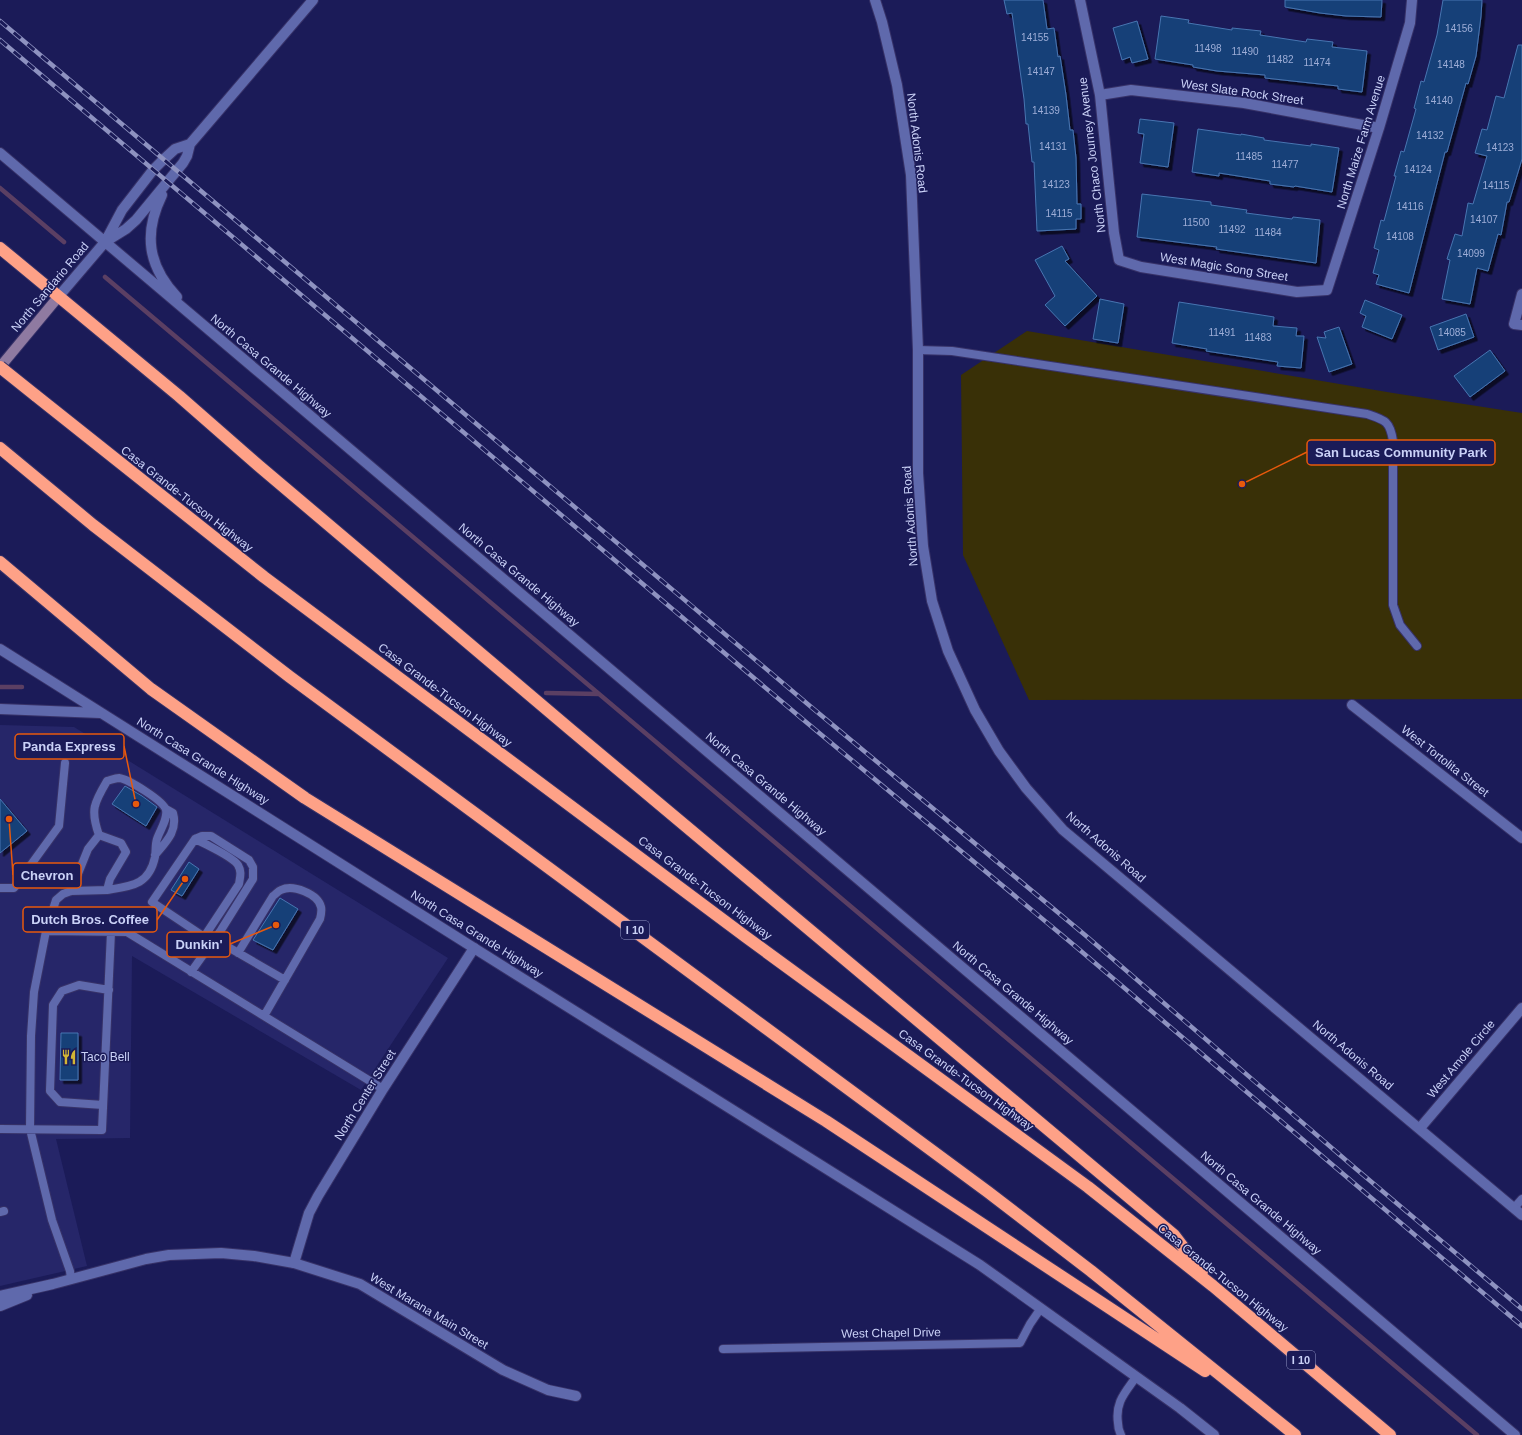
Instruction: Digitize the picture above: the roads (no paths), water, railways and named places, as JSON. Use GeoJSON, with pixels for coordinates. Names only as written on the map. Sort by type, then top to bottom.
{"type":"FeatureCollection","features":[{"type":"Feature","properties":{"kind":"highway"},"geometry":{"type":"LineString","coordinates":[[0,248],[179,396],[259,466],[571,730],[1174,1235],[1213,1286]]}},
{"type":"Feature","properties":{"kind":"highway","name":"Casa Grande-Tucson Highway"},"geometry":{"type":"LineString","coordinates":[[0,367],[264,577],[746,936],[1082,1183],[1213,1286],[1390,1435]]}},
{"type":"Feature","properties":{"kind":"highway","name":"I 10"},"geometry":{"type":"LineString","coordinates":[[0,448],[94,525],[290,677],[988,1192],[1092,1271],[1295,1435]]}},
{"type":"Feature","properties":{"kind":"highway"},"geometry":{"type":"LineString","coordinates":[[0,562],[151,689],[305,798],[826,1121],[1269,1413]]}},
{"type":"Feature","properties":{"kind":"main road","name":"North Sandario Road"},"geometry":{"type":"LineString","coordinates":[[0,367],[59,296]]}},
{"type":"Feature","properties":{"kind":"street"},"geometry":{"type":"LineString","coordinates":[[105,242],[126,229],[136,220],[183,163],[187,156],[190,144],[314,0]]}},
{"type":"Feature","properties":{"kind":"street","name":"North Adonis Road"},"geometry":{"type":"LineString","coordinates":[[875,0],[882,22],[897,85],[911,175],[918,350],[918,473],[922,546],[932,601],[948,651],[975,710],[999,752],[1026,788],[1063,830],[1518,1211]]}},
{"type":"Feature","properties":{"kind":"street","name":"North Chaco Journey Avenue"},"geometry":{"type":"LineString","coordinates":[[1080,0],[1100,95],[1114,233],[1119,260]]}},
{"type":"Feature","properties":{"kind":"street","name":"North Maize Farm Avenue"},"geometry":{"type":"LineString","coordinates":[[1328,290],[1410,23],[1412,0]]}},
{"type":"Feature","properties":{"kind":"street","name":"West Slate Rock Street"},"geometry":{"type":"LineString","coordinates":[[1100,95],[1131,90],[1236,102],[1379,128]]}},
{"type":"Feature","properties":{"kind":"street"},"geometry":{"type":"LineString","coordinates":[[105,242],[122,210],[153,170],[175,149],[190,144]]}},
{"type":"Feature","properties":{"kind":"street","name":"North Casa Grande Highway"},"geometry":{"type":"LineString","coordinates":[[0,153],[1515,1435]]}},
{"type":"Feature","properties":{"kind":"street"},"geometry":{"type":"LineString","coordinates":[[168,182],[151,222],[150,238],[152,255],[155,265],[172,292],[205,327]]}},
{"type":"Feature","properties":{"kind":"street","name":"North Sandario Road"},"geometry":{"type":"LineString","coordinates":[[59,296],[105,242]]}},
{"type":"Feature","properties":{"kind":"street","name":"West Magic Song Street"},"geometry":{"type":"LineString","coordinates":[[1119,260],[1141,267],[1297,292],[1328,290]]}},
{"type":"Feature","properties":{"kind":"street"},"geometry":{"type":"LineString","coordinates":[[1518,325],[1522,294]]}},
{"type":"Feature","properties":{"kind":"street","name":"North Casa Grande Highway"},"geometry":{"type":"LineString","coordinates":[[0,649],[980,1265],[1180,1408],[1214,1435]]}},
{"type":"Feature","properties":{"kind":"street","name":"West Tortolita Street"},"geometry":{"type":"LineString","coordinates":[[1352,705],[1522,838]]}},
{"type":"Feature","properties":{"kind":"street"},"geometry":{"type":"LineString","coordinates":[[0,709],[102,713]]}},
{"type":"Feature","properties":{"kind":"street","name":"North Center Street"},"geometry":{"type":"LineString","coordinates":[[294,1264],[309,1213],[383,1089],[474,948]]}},
{"type":"Feature","properties":{"kind":"street","name":"West Amole Circle"},"geometry":{"type":"LineString","coordinates":[[1420,1128],[1522,1008]]}},
{"type":"Feature","properties":{"kind":"street","name":"West Marana Main Street"},"geometry":{"type":"LineString","coordinates":[[0,1296],[53,1284],[146,1259],[169,1255],[221,1253],[254,1256],[294,1264],[360,1284],[503,1370],[548,1390],[576,1396]]}},
{"type":"Feature","properties":{"kind":"street","name":"West Marana Main Street"},"geometry":{"type":"LineString","coordinates":[[0,1306],[53,1284]]}},
{"type":"Feature","properties":{"kind":"lane"},"geometry":{"type":"LineString","coordinates":[[918,350],[952,351],[1038,363],[1367,414],[1385,420],[1391,429],[1393,441],[1393,605],[1400,624],[1416,646]]}},
{"type":"Feature","properties":{"kind":"lane"},"geometry":{"type":"LineString","coordinates":[[0,888],[14,888],[59,826],[65,764]]}},
{"type":"Feature","properties":{"kind":"lane"},"geometry":{"type":"LineString","coordinates":[[71,1279],[70,1271],[52,1220],[30,1129],[30,1044],[33,999],[46,931],[56,900],[63,894],[71,891],[107,890],[132,886],[145,879],[152,868],[156,843],[166,818],[166,809],[162,802],[127,780],[118,778],[107,781],[98,797],[93,814],[99,835]]}},
{"type":"Feature","properties":{"kind":"lane"},"geometry":{"type":"LineString","coordinates":[[155,855],[174,829],[175,821],[173,813],[166,809]]}},
{"type":"Feature","properties":{"kind":"lane"},"geometry":{"type":"LineString","coordinates":[[99,835],[121,843],[126,852],[110,879],[107,890]]}},
{"type":"Feature","properties":{"kind":"lane"},"geometry":{"type":"LineString","coordinates":[[71,891],[88,849],[99,835]]}},
{"type":"Feature","properties":{"kind":"lane"},"geometry":{"type":"LineString","coordinates":[[191,972],[212,942],[253,879],[253,867],[249,860],[211,836],[202,836],[195,839],[152,902],[212,942]]}},
{"type":"Feature","properties":{"kind":"lane"},"geometry":{"type":"LineString","coordinates":[[195,839],[208,845],[238,864],[241,874],[239,884],[204,937]]}},
{"type":"Feature","properties":{"kind":"lane"},"geometry":{"type":"LineString","coordinates":[[238,953],[273,896],[282,889],[300,889],[316,898],[321,906],[320,920],[264,1016]]}},
{"type":"Feature","properties":{"kind":"lane"},"geometry":{"type":"LineString","coordinates":[[46,931],[127,932],[383,1089]]}},
{"type":"Feature","properties":{"kind":"lane"},"geometry":{"type":"LineString","coordinates":[[0,1129],[102,1130],[111,932]]}},
{"type":"Feature","properties":{"kind":"lane"},"geometry":{"type":"LineString","coordinates":[[228,947],[285,980]]}},
{"type":"Feature","properties":{"kind":"lane"},"geometry":{"type":"LineString","coordinates":[[103,1105],[60,1102],[50,1091],[53,1005],[62,991],[79,985],[108,990]]}},
{"type":"Feature","properties":{"kind":"lane"},"geometry":{"type":"LineString","coordinates":[[1518,1211],[1522,1199]]}},
{"type":"Feature","properties":{"kind":"lane","name":"West Chapel Drive"},"geometry":{"type":"LineString","coordinates":[[723,1349],[1020,1343],[1030,1324],[1041,1308]]}},
{"type":"Feature","properties":{"kind":"lane"},"geometry":{"type":"LineString","coordinates":[[1119,1434],[1116,1412],[1120,1400],[1136,1377]]}},
{"type":"Feature","properties":{"kind":"waterway"},"geometry":{"type":"LineString","coordinates":[[0,188],[64,242]]}},
{"type":"Feature","properties":{"kind":"waterway"},"geometry":{"type":"LineString","coordinates":[[105,277],[1477,1435]]}},
{"type":"Feature","properties":{"kind":"waterway"},"geometry":{"type":"LineString","coordinates":[[0,687],[22,687]]}},
{"type":"Feature","properties":{"kind":"waterway"},"geometry":{"type":"LineString","coordinates":[[546,693],[599,694]]}},
{"type":"Feature","properties":{"kind":"railway"},"geometry":{"type":"LineString","coordinates":[[0,21],[810,706],[1085,935],[1355,1168],[1522,1309]]}},
{"type":"Feature","properties":{"kind":"railway"},"geometry":{"type":"LineString","coordinates":[[0,40],[800,717],[1075,946],[1522,1326]]}},
{"type":"Feature","properties":{"kind":"place","name":"San Lucas Community Park"},"geometry":{"type":"Point","coordinates":[1242,484]}},
{"type":"Feature","properties":{"kind":"place","name":"Panda Express"},"geometry":{"type":"Point","coordinates":[136,804]}},
{"type":"Feature","properties":{"kind":"place","name":"Chevron"},"geometry":{"type":"Point","coordinates":[9,819]}},
{"type":"Feature","properties":{"kind":"place","name":"Dutch Bros. Coffee"},"geometry":{"type":"Point","coordinates":[185,879]}},
{"type":"Feature","properties":{"kind":"place","name":"Dunkin'"},"geometry":{"type":"Point","coordinates":[276,925]}},
{"type":"Feature","properties":{"kind":"place","name":"Taco Bell"},"geometry":{"type":"Point","coordinates":[69,1057]}}]}
